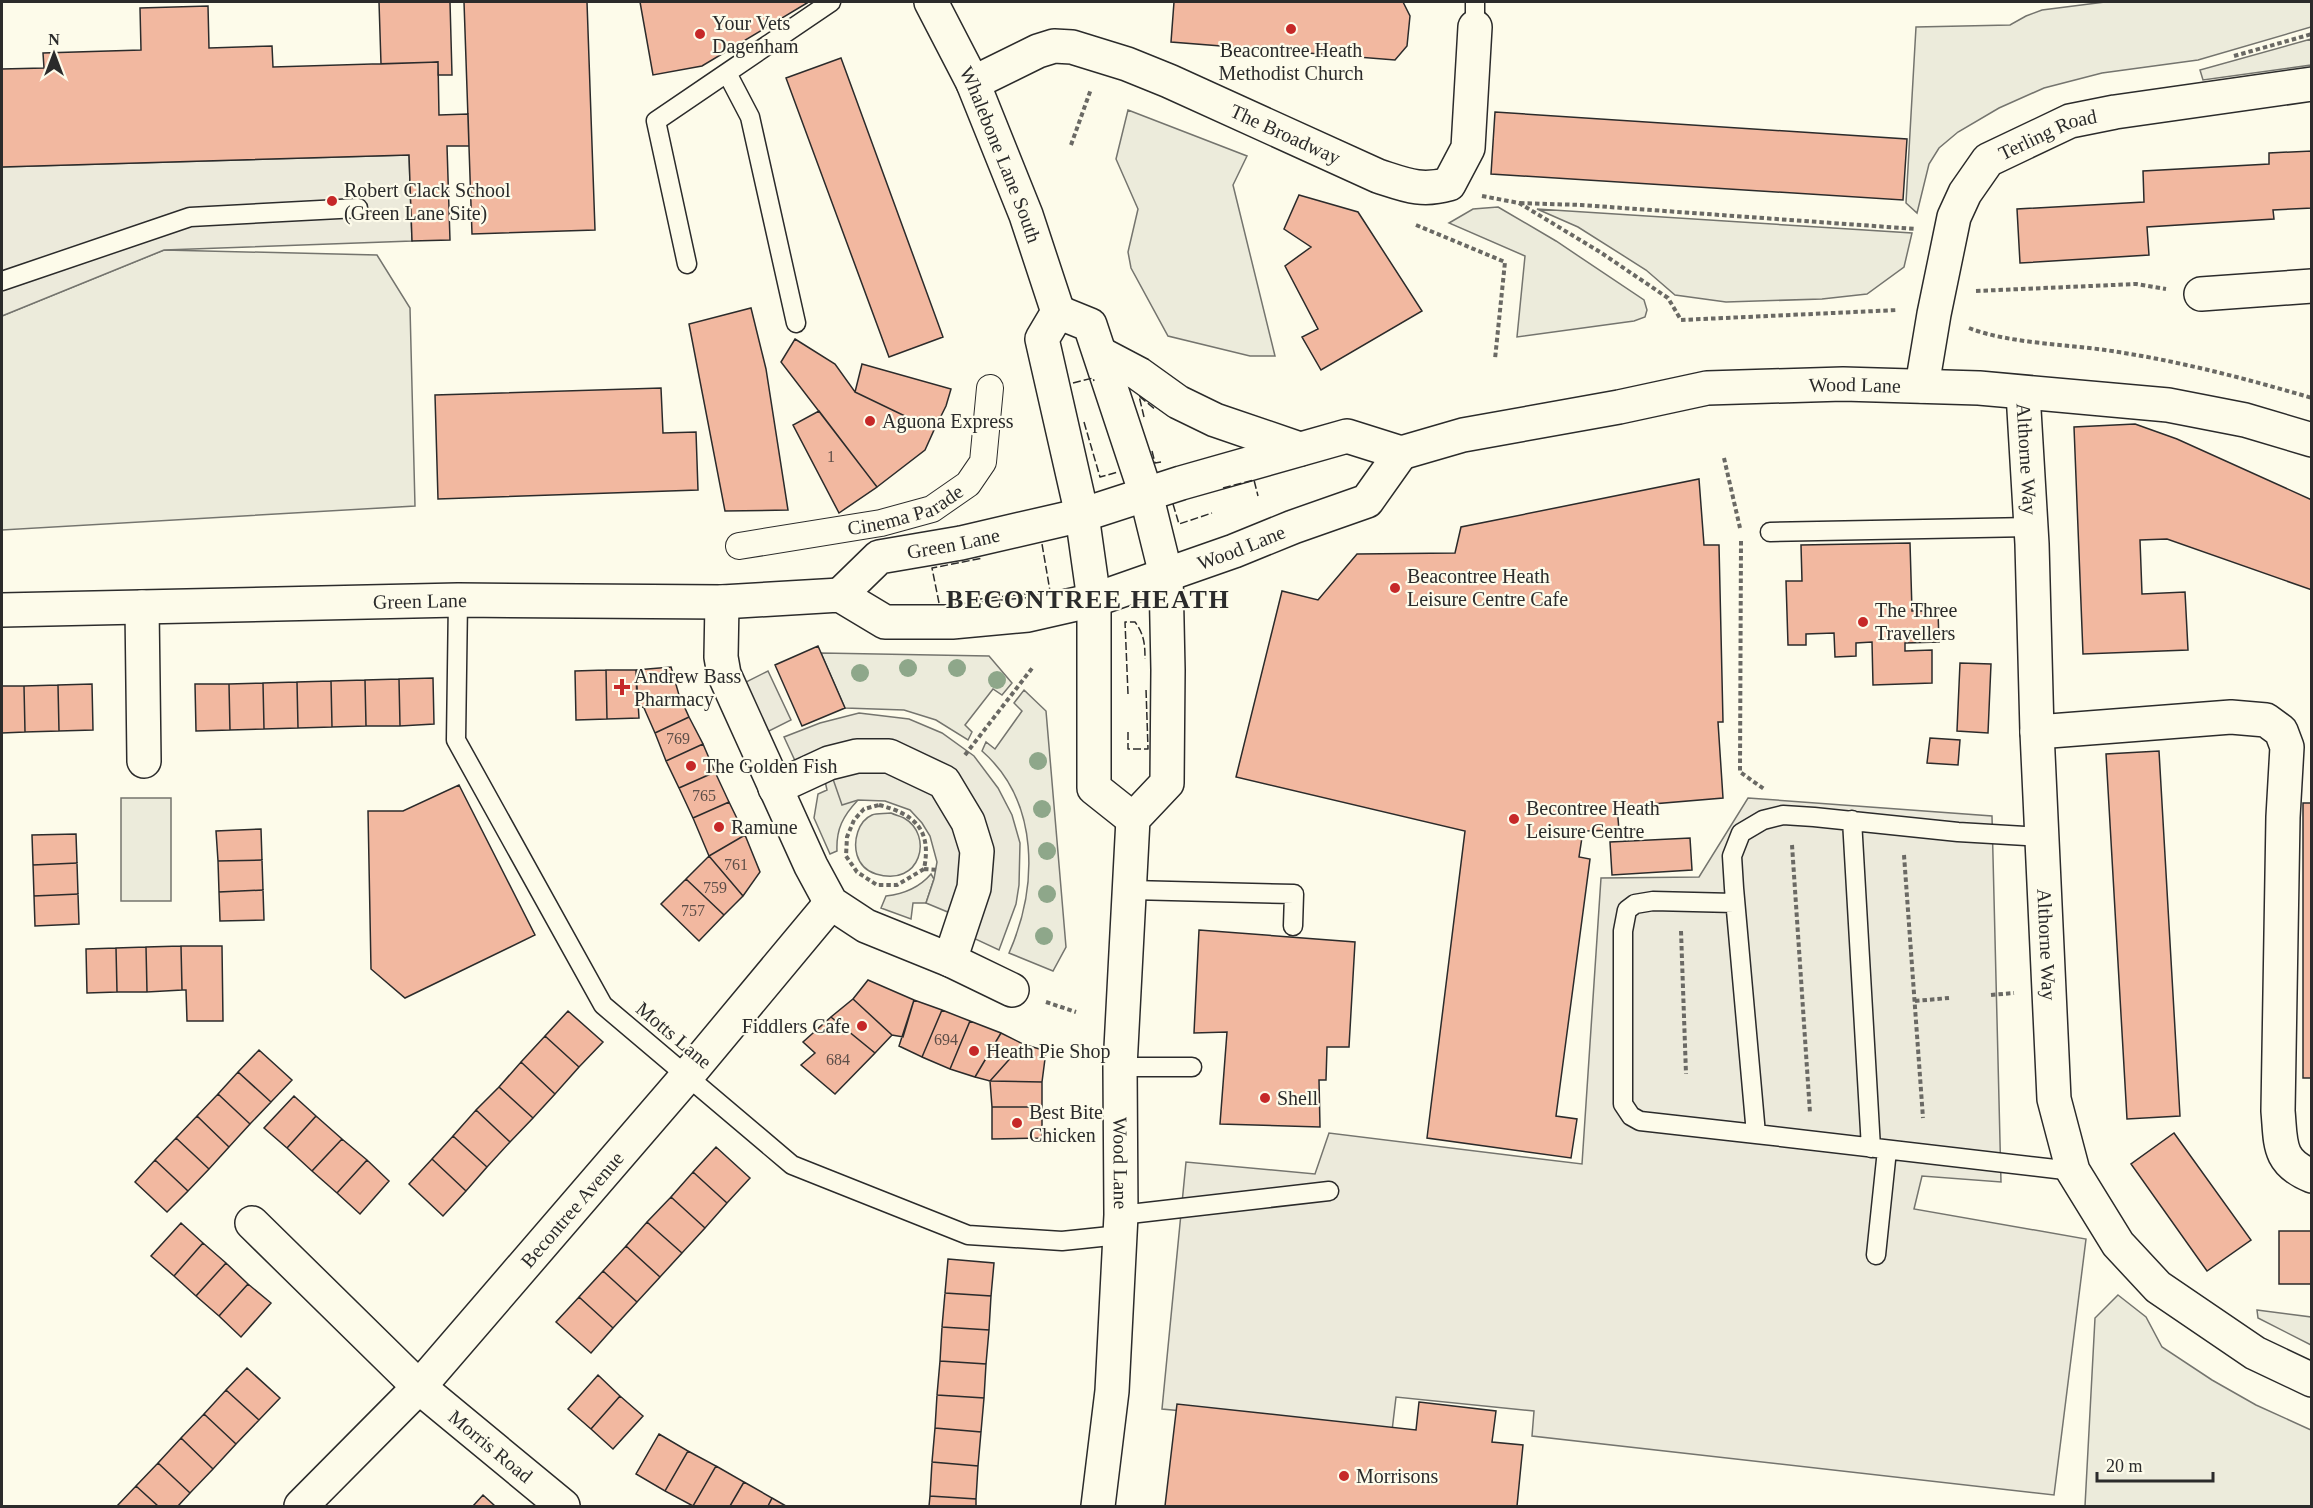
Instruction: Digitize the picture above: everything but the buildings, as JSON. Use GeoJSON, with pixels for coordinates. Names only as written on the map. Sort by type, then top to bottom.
{"type":"FeatureCollection","features":[{"type":"Feature","properties":{"kind":"street","name":"Whalebone Lane South"},"geometry":{"type":"LineString","coordinates":[[931,2],[973,83],[1026,215],[1058,312]]}},
{"type":"Feature","properties":{"kind":"street","name":"The Broadway"},"geometry":{"type":"LineString","coordinates":[[973,83],[1017,60],[1054,46],[1072,47],[1169,81],[1378,176],[1411,187],[1432,189],[1449,184],[1468,148],[1475,14]]}},
{"type":"Feature","properties":{"kind":"street","name":"Terling Road"},"geometry":{"type":"LineString","coordinates":[[1922,386],[1954,217],[1965,193],[1988,160],[2070,121],[2115,112],[2312,84]]}},
{"type":"Feature","properties":{"kind":"street"},"geometry":{"type":"LineString","coordinates":[[2201,294],[2312,286]]}},
{"type":"Feature","properties":{"kind":"street"},"geometry":{"type":"LineString","coordinates":[[1058,312],[1090,325],[1146,494],[1166,575],[1167,783],[1133,819],[1094,788],[1094,600],[1082,514],[1042,339],[1058,312]]}},
{"type":"Feature","properties":{"kind":"street"},"geometry":{"type":"LineString","coordinates":[[1101,354],[1139,374],[1178,402],[1215,420],[1300,449]]}},
{"type":"Feature","properties":{"kind":"street","name":"Wood Lane"},"geometry":{"type":"LineString","coordinates":[[1094,600],[1367,501],[1401,453],[1463,435],[1619,407],[1707,388],[1843,384],[1979,388],[2168,405],[2245,420],[2312,440]]}},
{"type":"Feature","properties":{"kind":"street","name":"Cinema Parade"},"geometry":{"type":"LineString","coordinates":[[739,546],[880,524],[932,509],[968,484],[983,462],[990,387]]}},
{"type":"Feature","properties":{"kind":"street","name":"Althorne Way"},"geometry":{"type":"LineString","coordinates":[[2023,393],[2031,527],[2037,732],[2054,1099],[2073,1171],[2118,1244],[2158,1287],[2255,1353],[2312,1380]]}},
{"type":"Feature","properties":{"kind":"street"},"geometry":{"type":"LineString","coordinates":[[1146,494],[1347,436],[1401,453]]}},
{"type":"Feature","properties":{"kind":"street","name":"Green Lane"},"geometry":{"type":"LineString","coordinates":[[2,610],[458,600],[722,602],[840,595],[879,557],[961,543],[1082,514],[1146,494]]}},
{"type":"Feature","properties":{"kind":"street"},"geometry":{"type":"LineString","coordinates":[[840,595],[885,622],[952,622],[1028,615],[1094,600]]}},
{"type":"Feature","properties":{"kind":"street"},"geometry":{"type":"LineString","coordinates":[[722,602],[721,657],[724,674],[811,866],[831,903],[866,926],[950,960],[1012,990]]}},
{"type":"Feature","properties":{"kind":"street"},"geometry":{"type":"LineString","coordinates":[[142,607],[144,761]]}},
{"type":"Feature","properties":{"kind":"street"},"geometry":{"type":"LineString","coordinates":[[2037,732],[2231,717],[2266,720],[2281,731],[2287,747],[2283,817],[2278,1111],[2281,1151],[2291,1164],[2312,1176]]}},
{"type":"Feature","properties":{"kind":"street"},"geometry":{"type":"LineString","coordinates":[[775,788],[829,763],[857,756],[889,756],[945,782],[968,822],[977,851],[974,888],[950,960]]}},
{"type":"Feature","properties":{"kind":"street","name":"Wood Lane"},"geometry":{"type":"LineString","coordinates":[[1098,1506],[1112,1391],[1120,1225],[1120,1067],[1133,819]]}},
{"type":"Feature","properties":{"kind":"street","name":"Becontree Avenue"},"geometry":{"type":"LineString","coordinates":[[301,1506],[419,1387],[687,1076],[831,903]]}},
{"type":"Feature","properties":{"kind":"street","name":"Morris Road"},"geometry":{"type":"LineString","coordinates":[[252,1223],[419,1387],[563,1506]]}},
{"type":"Feature","properties":{"kind":"lane"},"geometry":{"type":"LineString","coordinates":[[687,264],[656,121],[831,2]]}},
{"type":"Feature","properties":{"kind":"lane"},"geometry":{"type":"LineString","coordinates":[[727,73],[750,117],[796,323]]}},
{"type":"Feature","properties":{"kind":"lane"},"geometry":{"type":"LineString","coordinates":[[2,281],[190,217],[358,208]]}},
{"type":"Feature","properties":{"kind":"lane"},"geometry":{"type":"LineString","coordinates":[[1770,532],[2031,527]]}},
{"type":"Feature","properties":{"kind":"lane","name":"Motts Lane"},"geometry":{"type":"LineString","coordinates":[[458,600],[456,740],[603,1005],[792,1165],[968,1235],[1062,1241],[1120,1225],[1329,1191]]}},
{"type":"Feature","properties":{"kind":"lane"},"geometry":{"type":"LineString","coordinates":[[1756,1134],[1734,903],[1732,856],[1741,833],[1763,820],[1783,815],[1958,832],[2042,837]]}},
{"type":"Feature","properties":{"kind":"lane"},"geometry":{"type":"LineString","coordinates":[[1852,820],[1879,1149],[1876,1255]]}},
{"type":"Feature","properties":{"kind":"lane"},"geometry":{"type":"LineString","coordinates":[[1131,890],[1294,894],[1293,926]]}},
{"type":"Feature","properties":{"kind":"lane"},"geometry":{"type":"LineString","coordinates":[[1734,903],[1653,901],[1635,904],[1627,910],[1623,932],[1623,1104],[1631,1116],[1640,1121],[2073,1171]]}},
{"type":"Feature","properties":{"kind":"lane"},"geometry":{"type":"LineString","coordinates":[[1120,1067],[1192,1067]]}},
{"type":"Feature","properties":{"kind":"path"},"geometry":{"type":"LineString","coordinates":[[1071,145],[1103,57]]}},
{"type":"Feature","properties":{"kind":"path"},"geometry":{"type":"LineString","coordinates":[[1411,187],[1409,222],[1505,262],[1495,359]]}},
{"type":"Feature","properties":{"kind":"path"},"geometry":{"type":"LineString","coordinates":[[1474,194],[1519,203],[1581,205],[1924,229]]}},
{"type":"Feature","properties":{"kind":"path"},"geometry":{"type":"LineString","coordinates":[[1519,203],[1600,252],[1668,298],[1681,320],[1904,309]]}},
{"type":"Feature","properties":{"kind":"path"},"geometry":{"type":"LineString","coordinates":[[1974,291],[2136,284],[2201,294]]}},
{"type":"Feature","properties":{"kind":"path"},"geometry":{"type":"LineString","coordinates":[[1964,326],[1979,332],[2006,337],[2108,350],[2223,374],[2312,398]]}},
{"type":"Feature","properties":{"kind":"path"},"geometry":{"type":"LineString","coordinates":[[1724,458],[1741,532],[1740,772],[1767,791]]}},
{"type":"Feature","properties":{"kind":"path"},"geometry":{"type":"LineString","coordinates":[[945,782],[1033,667]]}},
{"type":"Feature","properties":{"kind":"path"},"geometry":{"type":"LineString","coordinates":[[879,805],[894,809],[915,820],[925,841],[927,856],[924,869],[912,878],[897,885],[877,885],[856,872],[846,856],[847,837],[854,820],[864,809],[879,805]]}},
{"type":"Feature","properties":{"kind":"path"},"geometry":{"type":"LineString","coordinates":[[1792,835],[1810,1114]]}},
{"type":"Feature","properties":{"kind":"path"},"geometry":{"type":"LineString","coordinates":[[1904,854],[1923,1118]]}},
{"type":"Feature","properties":{"kind":"path"},"geometry":{"type":"LineString","coordinates":[[1681,925],[1686,1074]]}},
{"type":"Feature","properties":{"kind":"path"},"geometry":{"type":"LineString","coordinates":[[1991,995],[2018,993]]}},
{"type":"Feature","properties":{"kind":"path"},"geometry":{"type":"LineString","coordinates":[[1915,1001],[1949,998]]}},
{"type":"Feature","properties":{"kind":"shaded area"},"geometry":{"type":"Polygon","coordinates":[[[2105,2],[2311,2],[2311,27],[2198,60],[2102,73],[2044,88],[1999,108],[1958,132],[1939,148],[1929,164],[1917,213],[1906,203],[1916,27],[2010,25],[2042,10],[2105,2]]]}},
{"type":"Feature","properties":{"kind":"shaded area"},"geometry":{"type":"Polygon","coordinates":[[[2311,39],[2311,65],[2203,80],[2200,70],[2311,39]]]}},
{"type":"Feature","properties":{"kind":"shaded area"},"geometry":{"type":"Polygon","coordinates":[[[1128,110],[1247,156],[1233,185],[1275,356],[1250,356],[1168,336],[1131,268],[1128,252],[1138,209],[1116,159],[1128,110]]]}},
{"type":"Feature","properties":{"kind":"shaded area"},"geometry":{"type":"Polygon","coordinates":[[[409,155],[412,241],[164,250],[2,316],[2,167],[409,155]]]}},
{"type":"Feature","properties":{"kind":"shaded area"},"geometry":{"type":"Polygon","coordinates":[[[1498,207],[1556,241],[1644,300],[1647,310],[1645,317],[1634,321],[1517,337],[1525,256],[1449,223],[1473,209],[1498,207]]]}},
{"type":"Feature","properties":{"kind":"shaded area"},"geometry":{"type":"Polygon","coordinates":[[[1537,209],[1912,233],[1904,267],[1867,294],[1822,299],[1726,302],[1675,295],[1646,270],[1578,227],[1537,209]]]}},
{"type":"Feature","properties":{"kind":"shaded area"},"geometry":{"type":"Polygon","coordinates":[[[164,250],[377,255],[410,308],[415,506],[2,530],[2,316],[164,250]]]}},
{"type":"Feature","properties":{"kind":"shaded area"},"geometry":{"type":"Polygon","coordinates":[[[821,653],[989,656],[1012,683],[1002,695],[993,689],[965,725],[972,732],[968,740],[936,720],[904,710],[845,708],[821,653]]]}},
{"type":"Feature","properties":{"kind":"shaded area"},"geometry":{"type":"Polygon","coordinates":[[[768,671],[791,720],[767,732],[744,683],[768,671]]]}},
{"type":"Feature","properties":{"kind":"shaded area"},"geometry":{"type":"Polygon","coordinates":[[[1024,690],[1046,711],[1066,947],[1053,971],[1009,953],[1019,927],[1025,901],[1028,846],[1024,820],[1015,795],[1001,772],[982,751],[986,742],[995,749],[1022,711],[1014,703],[1024,690]]]}},
{"type":"Feature","properties":{"kind":"shaded area"},"geometry":{"type":"Polygon","coordinates":[[[859,713],[909,719],[942,733],[974,756],[998,788],[1012,815],[1020,843],[1016,904],[999,950],[971,937],[950,913],[926,903],[937,862],[930,836],[910,810],[885,801],[858,800],[842,805],[833,779],[797,765],[784,737],[820,723],[859,713]]]}},
{"type":"Feature","properties":{"kind":"shaded area"},"geometry":{"type":"Polygon","coordinates":[[[833,779],[858,800],[842,823],[837,851],[830,854],[814,818],[818,794],[827,790],[825,781],[833,779]]]}},
{"type":"Feature","properties":{"kind":"shaded area"},"geometry":{"type":"Polygon","coordinates":[[[121,798],[171,798],[171,901],[121,901],[121,798]]]}},
{"type":"Feature","properties":{"kind":"shaded area"},"geometry":{"type":"Polygon","coordinates":[[[1748,798],[1992,816],[2001,1182],[1922,1176],[1914,1209],[2086,1239],[2054,1495],[1532,1436],[1534,1411],[1396,1397],[1392,1431],[1162,1409],[1186,1162],[1315,1174],[1329,1133],[1582,1164],[1601,878],[1699,877],[1748,798]]]}},
{"type":"Feature","properties":{"kind":"shaded area"},"geometry":{"type":"Polygon","coordinates":[[[891,813],[904,818],[913,826],[919,836],[920,847],[913,867],[904,874],[891,876],[876,874],[864,867],[857,855],[856,844],[860,827],[867,818],[874,814],[891,813]]]}},
{"type":"Feature","properties":{"kind":"shaded area"},"geometry":{"type":"Polygon","coordinates":[[[931,874],[934,879],[926,903],[913,903],[911,919],[881,908],[886,896],[911,890],[931,874]]]}},
{"type":"Feature","properties":{"kind":"shaded area"},"geometry":{"type":"Polygon","coordinates":[[[2118,1295],[2146,1317],[2162,1347],[2212,1380],[2256,1405],[2311,1430],[2311,1506],[2085,1506],[2095,1318],[2118,1295]]]}},
{"type":"Feature","properties":{"kind":"shaded area"},"geometry":{"type":"Polygon","coordinates":[[[2257,1310],[2311,1317],[2311,1345],[2258,1318],[2257,1310]]]}},
{"type":"Feature","properties":{"kind":"fence"},"geometry":{"type":"LineString","coordinates":[[1073,383],[1093,378],[1094,381]]}},
{"type":"Feature","properties":{"kind":"fence"},"geometry":{"type":"LineString","coordinates":[[1144,417],[1139,396],[1156,410]]}},
{"type":"Feature","properties":{"kind":"fence"},"geometry":{"type":"LineString","coordinates":[[1084,422],[1100,477],[1118,472]]}},
{"type":"Feature","properties":{"kind":"fence"},"geometry":{"type":"LineString","coordinates":[[1152,451],[1155,463],[1161,462]]}},
{"type":"Feature","properties":{"kind":"fence"},"geometry":{"type":"LineString","coordinates":[[1223,488],[1254,480],[1258,496]]}},
{"type":"Feature","properties":{"kind":"fence"},"geometry":{"type":"LineString","coordinates":[[1173,504],[1179,524],[1212,513]]}},
{"type":"Feature","properties":{"kind":"fence"},"geometry":{"type":"LineString","coordinates":[[980,599],[1050,591],[1042,544]]}},
{"type":"Feature","properties":{"kind":"fence"},"geometry":{"type":"LineString","coordinates":[[939,603],[932,568],[983,558]]}},
{"type":"Feature","properties":{"kind":"fence"},"geometry":{"type":"LineString","coordinates":[[1128,694],[1125,622],[1135,622],[1140,631],[1145,659]]}},
{"type":"Feature","properties":{"kind":"fence"},"geometry":{"type":"LineString","coordinates":[[1128,732],[1128,749],[1148,749],[1146,689]]}},
{"type":"Feature","properties":{"kind":"place","name":"Beacontree Heath Methodist Church"},"geometry":{"type":"Point","coordinates":[1291,29]}},
{"type":"Feature","properties":{"kind":"place","name":"Your Vets Dagenham"},"geometry":{"type":"Point","coordinates":[700,34]}},
{"type":"Feature","properties":{"kind":"place","name":"Robert Clack School (Green Lane Site)"},"geometry":{"type":"Point","coordinates":[332,201]}},
{"type":"Feature","properties":{"kind":"place","name":"Aguona Express"},"geometry":{"type":"Point","coordinates":[870,421]}},
{"type":"Feature","properties":{"kind":"place","name":"Beacontree Heath Leisure Centre Cafe"},"geometry":{"type":"Point","coordinates":[1395,588]}},
{"type":"Feature","properties":{"kind":"place","name":"The Three Travellers"},"geometry":{"type":"Point","coordinates":[1863,622]}},
{"type":"Feature","properties":{"kind":"place","name":"Andrew Bass Pharmacy"},"geometry":{"type":"Point","coordinates":[622,687]}},
{"type":"Feature","properties":{"kind":"place","name":"The Golden Fish"},"geometry":{"type":"Point","coordinates":[691,766]}},
{"type":"Feature","properties":{"kind":"place","name":"Becontree Heath Leisure Centre"},"geometry":{"type":"Point","coordinates":[1514,819]}},
{"type":"Feature","properties":{"kind":"place","name":"Ramune"},"geometry":{"type":"Point","coordinates":[719,827]}},
{"type":"Feature","properties":{"kind":"place","name":"Fiddlers Cafe"},"geometry":{"type":"Point","coordinates":[862,1026]}},
{"type":"Feature","properties":{"kind":"place","name":"Heath Pie Shop"},"geometry":{"type":"Point","coordinates":[974,1051]}},
{"type":"Feature","properties":{"kind":"place","name":"Shell"},"geometry":{"type":"Point","coordinates":[1265,1098]}},
{"type":"Feature","properties":{"kind":"place","name":"Best Bite Chicken"},"geometry":{"type":"Point","coordinates":[1017,1123]}},
{"type":"Feature","properties":{"kind":"place","name":"Morrisons"},"geometry":{"type":"Point","coordinates":[1344,1476]}},
{"type":"Feature","properties":{"kind":"district","name":"BECONTREE HEATH"},"geometry":{"type":"Point","coordinates":[1088,599]}}]}
